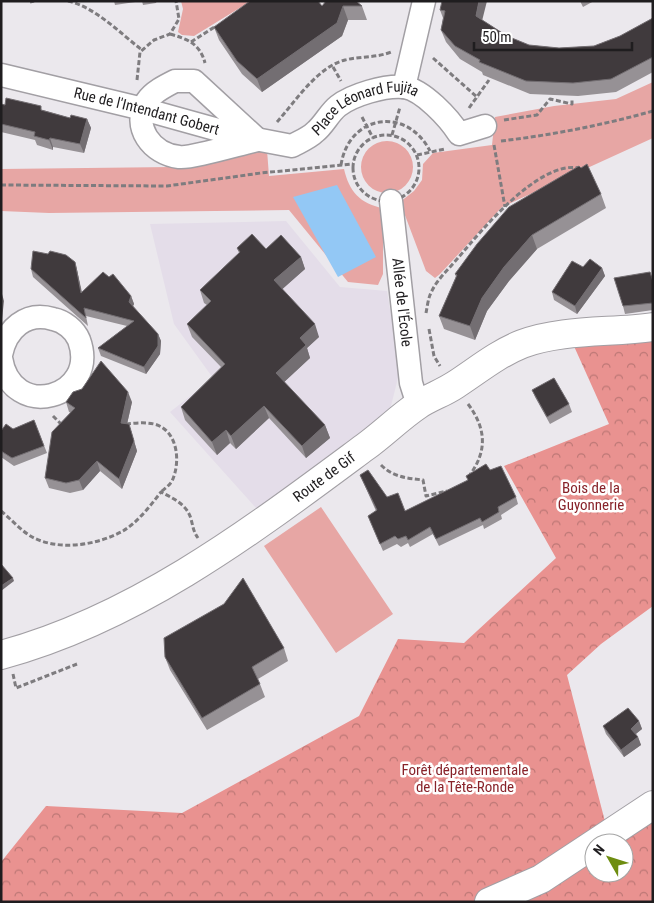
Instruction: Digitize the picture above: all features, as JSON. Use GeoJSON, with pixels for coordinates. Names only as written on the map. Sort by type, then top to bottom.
{"type":"FeatureCollection","features":[{"type":"Feature","properties":{"kind":"street"},"geometry":{"type":"LineString","coordinates":[[404,87],[424,1]]}},
{"type":"Feature","properties":{"kind":"street","name":"Rue de l'Intendant Gobert"},"geometry":{"type":"LineString","coordinates":[[1,75],[258,140],[292,146]]}},
{"type":"Feature","properties":{"kind":"street"},"geometry":{"type":"LineString","coordinates":[[175,81],[194,82],[258,140],[181,158],[166,155],[144,137],[140,109],[159,90],[175,81]]}},
{"type":"Feature","properties":{"kind":"street","name":"Place Léonard Fujita"},"geometry":{"type":"LineString","coordinates":[[292,146],[315,132],[335,108],[350,97],[365,92],[404,87],[428,100],[451,122],[459,134],[490,134]]}},
{"type":"Feature","properties":{"kind":"street","name":"Allée de l'École"},"geometry":{"type":"LineString","coordinates":[[391,200],[411,383],[418,405]]}},
{"type":"Feature","properties":{"kind":"street"},"geometry":{"type":"LineString","coordinates":[[45,316],[58,320],[69,327],[77,337],[82,349],[82,362],[78,375],[71,386],[60,393],[47,397],[33,397],[20,392],[10,382],[3,370],[2,349],[10,331],[32,317],[45,316]]}},
{"type":"Feature","properties":{"kind":"street","name":"Route de Gif"},"geometry":{"type":"LineString","coordinates":[[4,654],[52,640],[120,610],[213,556],[298,497],[366,446],[418,405],[448,377],[525,344],[554,337],[653,327]]}},
{"type":"Feature","properties":{"kind":"street"},"geometry":{"type":"LineString","coordinates":[[489,902],[541,879],[653,805]]}},
{"type":"Feature","properties":{"kind":"path"},"geometry":{"type":"LineString","coordinates":[[68,1],[76,3],[101,19],[142,50]]}},
{"type":"Feature","properties":{"kind":"path"},"geometry":{"type":"LineString","coordinates":[[170,34],[179,19],[176,1]]}},
{"type":"Feature","properties":{"kind":"path"},"geometry":{"type":"LineString","coordinates":[[192,42],[223,21]]}},
{"type":"Feature","properties":{"kind":"path"},"geometry":{"type":"LineString","coordinates":[[140,109],[138,61],[142,50],[154,40],[170,34],[187,38],[199,48],[205,63],[202,88]]}},
{"type":"Feature","properties":{"kind":"path"},"geometry":{"type":"LineString","coordinates":[[276,123],[308,83],[324,72],[344,60],[377,57],[399,49]]}},
{"type":"Feature","properties":{"kind":"path"},"geometry":{"type":"LineString","coordinates":[[430,56],[478,97],[489,80]]}},
{"type":"Feature","properties":{"kind":"path"},"geometry":{"type":"LineString","coordinates":[[392,135],[404,87]]}},
{"type":"Feature","properties":{"kind":"path"},"geometry":{"type":"LineString","coordinates":[[490,134],[504,120],[537,115],[550,99],[572,104],[572,100]]}},
{"type":"Feature","properties":{"kind":"path"},"geometry":{"type":"LineString","coordinates":[[490,134],[539,136],[618,121],[653,111]]}},
{"type":"Feature","properties":{"kind":"path"},"geometry":{"type":"LineString","coordinates":[[341,165],[342,155],[356,134],[383,120],[396,122],[416,132],[430,151]]}},
{"type":"Feature","properties":{"kind":"path"},"geometry":{"type":"LineString","coordinates":[[490,134],[505,207]]}},
{"type":"Feature","properties":{"kind":"path"},"geometry":{"type":"LineString","coordinates":[[392,135],[402,139],[411,146],[419,165],[418,175],[409,192],[391,200],[372,198],[363,192],[357,183],[354,164],[357,153],[364,144],[373,138],[392,135]]}},
{"type":"Feature","properties":{"kind":"path"},"geometry":{"type":"LineString","coordinates":[[1,185],[167,186],[354,164]]}},
{"type":"Feature","properties":{"kind":"path"},"geometry":{"type":"LineString","coordinates":[[468,480],[478,464],[482,446],[481,425],[437,364],[426,312],[430,295],[439,279],[476,236],[505,207],[540,178],[555,172],[575,168],[584,169]]}},
{"type":"Feature","properties":{"kind":"path"},"geometry":{"type":"LineString","coordinates":[[47,397],[49,411],[66,428]]}},
{"type":"Feature","properties":{"kind":"path"},"geometry":{"type":"LineString","coordinates":[[1,511],[32,538],[59,546],[85,544],[123,531],[141,516],[171,483],[177,451],[166,431],[155,424],[119,425]]}},
{"type":"Feature","properties":{"kind":"path"},"geometry":{"type":"LineString","coordinates":[[366,446],[388,472],[400,477],[423,480],[426,496],[449,490]]}},
{"type":"Feature","properties":{"kind":"path"},"geometry":{"type":"LineString","coordinates":[[161,492],[183,505],[190,516],[194,532],[213,556]]}},
{"type":"Feature","properties":{"kind":"path"},"geometry":{"type":"LineString","coordinates":[[4,654],[16,688],[77,664]]}},
{"type":"Feature","properties":{"kind":"shaded area"},"geometry":{"type":"Polygon","coordinates":[[[181,1],[251,1],[194,36],[182,35],[178,32],[183,9],[181,1]]]}},
{"type":"Feature","properties":{"kind":"shaded area"},"geometry":{"type":"Polygon","coordinates":[[[653,82],[653,138],[502,207],[440,274],[435,278],[426,271],[400,202],[414,191],[422,180],[423,164],[433,153],[492,145],[495,117],[554,106],[616,99],[653,82]]]}},
{"type":"Feature","properties":{"kind":"shaded area"},"geometry":{"type":"Polygon","coordinates":[[[382,141],[392,141],[406,148],[413,162],[413,172],[406,186],[392,193],[382,193],[372,189],[365,182],[361,172],[361,162],[365,152],[372,145],[382,141]]]}},
{"type":"Feature","properties":{"kind":"shaded area"},"geometry":{"type":"Polygon","coordinates":[[[267,150],[269,176],[344,169],[352,190],[362,200],[383,208],[383,274],[378,285],[348,282],[289,210],[49,213],[1,211],[1,169],[172,167],[267,150]]]}},
{"type":"Feature","properties":{"kind":"shaded area"},"geometry":{"type":"Polygon","coordinates":[[[286,221],[340,287],[387,291],[400,370],[390,410],[257,509],[170,412],[213,378],[174,324],[150,224],[286,221]]]}},
{"type":"Feature","properties":{"kind":"shaded area"},"geometry":{"type":"Polygon","coordinates":[[[321,507],[393,614],[336,653],[264,546],[321,507]]]}},
{"type":"Feature","properties":{"kind":"green space","name":"Forêt départementale de la Tête-Ronde"},"geometry":{"type":"Polygon","coordinates":[[[653,338],[653,606],[601,644],[567,675],[608,833],[653,805],[653,902],[1,902],[1,862],[46,806],[182,813],[359,716],[398,639],[464,643],[556,558],[504,466],[609,424],[573,344],[653,338]]]}},
{"type":"Feature","properties":{"kind":"water"},"geometry":{"type":"Polygon","coordinates":[[[337,185],[376,257],[338,277],[293,197],[337,185]]]}},
{"type":"Feature","properties":{"kind":"building"},"geometry":{"type":"Polygon","coordinates":[[[250,1],[318,1],[322,6],[326,1],[356,1],[362,6],[343,6],[337,23],[257,79],[237,61],[214,27],[250,1]]]}},
{"type":"Feature","properties":{"kind":"building"},"geometry":{"type":"Polygon","coordinates":[[[442,1],[479,1],[476,16],[507,36],[529,45],[559,48],[594,46],[620,36],[653,18],[653,57],[611,79],[573,83],[526,81],[479,62],[480,60],[455,46],[441,30],[445,11],[440,10],[442,1]]]}},
{"type":"Feature","properties":{"kind":"building"},"geometry":{"type":"Polygon","coordinates":[[[6,98],[41,106],[41,110],[70,118],[71,115],[87,119],[80,144],[50,138],[49,140],[34,136],[35,132],[1,124],[1,104],[5,105],[6,98]]]}},
{"type":"Feature","properties":{"kind":"building"},"geometry":{"type":"Polygon","coordinates":[[[587,164],[601,194],[532,235],[504,267],[482,298],[470,326],[439,316],[457,275],[455,274],[477,244],[509,207],[579,166],[581,168],[587,164]]]}},
{"type":"Feature","properties":{"kind":"building"},"geometry":{"type":"Polygon","coordinates":[[[252,234],[266,249],[281,235],[301,257],[274,280],[315,324],[300,338],[306,345],[276,373],[325,425],[302,446],[264,406],[231,436],[226,430],[212,442],[181,407],[225,364],[187,324],[211,301],[200,290],[240,252],[237,248],[252,234]]]}},
{"type":"Feature","properties":{"kind":"building"},"geometry":{"type":"Polygon","coordinates":[[[33,251],[48,254],[50,251],[66,255],[75,262],[81,293],[103,272],[109,277],[113,274],[131,296],[129,302],[158,334],[158,346],[144,367],[98,348],[134,321],[84,308],[86,318],[31,269],[33,251]]]}},
{"type":"Feature","properties":{"kind":"building"},"geometry":{"type":"Polygon","coordinates":[[[590,259],[602,268],[575,306],[552,292],[572,261],[583,267],[590,259]]]}},
{"type":"Feature","properties":{"kind":"building"},"geometry":{"type":"Polygon","coordinates":[[[650,272],[653,282],[653,303],[623,306],[614,278],[650,272]]]}},
{"type":"Feature","properties":{"kind":"building"},"geometry":{"type":"Polygon","coordinates":[[[101,361],[128,392],[121,423],[129,424],[134,441],[119,479],[97,461],[79,480],[66,483],[45,478],[52,432],[75,408],[66,402],[73,392],[82,389],[101,361]]]}},
{"type":"Feature","properties":{"kind":"building"},"geometry":{"type":"Polygon","coordinates":[[[554,378],[569,404],[547,417],[532,390],[554,378]]]}},
{"type":"Feature","properties":{"kind":"building"},"geometry":{"type":"Polygon","coordinates":[[[34,420],[44,446],[12,458],[1,451],[1,431],[6,424],[13,429],[34,420]]]}},
{"type":"Feature","properties":{"kind":"building"},"geometry":{"type":"Polygon","coordinates":[[[486,464],[490,470],[501,466],[516,497],[498,507],[499,512],[482,522],[480,518],[436,539],[430,527],[408,540],[406,536],[398,539],[395,536],[380,544],[368,516],[377,510],[360,475],[368,470],[387,497],[398,493],[405,511],[468,480],[466,476],[486,464]]]}},
{"type":"Feature","properties":{"kind":"building"},"geometry":{"type":"Polygon","coordinates":[[[1,564],[13,578],[1,586],[1,564]]]}},
{"type":"Feature","properties":{"kind":"building"},"geometry":{"type":"Polygon","coordinates":[[[243,578],[284,648],[252,667],[260,684],[202,718],[165,657],[164,638],[224,604],[243,578]]]}},
{"type":"Feature","properties":{"kind":"building"},"geometry":{"type":"Polygon","coordinates":[[[628,708],[639,721],[631,729],[638,737],[621,750],[603,726],[628,708]]]}},
{"type":"Feature","properties":{"kind":"park label","name":"Bois de la Guyonnerie"},"geometry":{"type":"Point","coordinates":[591,496]}}]}
